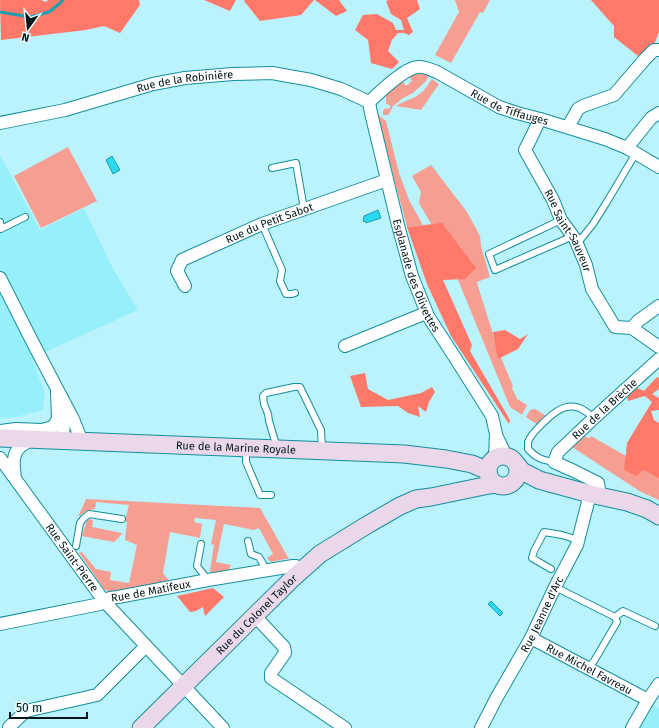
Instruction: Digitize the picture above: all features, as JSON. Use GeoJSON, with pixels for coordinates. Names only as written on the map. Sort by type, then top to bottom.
{"type":"FeatureCollection","features":[{"type":"Feature","properties":{"kind":"main road","name":"Rue de la Marine Royale"},"geometry":{"type":"LineString","coordinates":[[0,438],[404,454],[446,458],[499,469]]}},
{"type":"Feature","properties":{"kind":"main road"},"geometry":{"type":"LineString","coordinates":[[499,469],[522,471],[539,480],[627,502],[647,509],[659,516]]}},
{"type":"Feature","properties":{"kind":"main road","name":"Rue du Colonel Taylor"},"geometry":{"type":"LineString","coordinates":[[141,728],[320,554],[400,506],[416,499],[473,489],[499,469]]}},
{"type":"Feature","properties":{"kind":"street"},"geometry":{"type":"LineString","coordinates":[[568,127],[578,109],[614,95],[654,50],[659,50]]}},
{"type":"Feature","properties":{"kind":"street","name":"Rue de Tiffauges"},"geometry":{"type":"LineString","coordinates":[[369,102],[402,74],[411,69],[419,67],[430,69],[499,107],[540,118],[605,139],[632,151],[659,167]]}},
{"type":"Feature","properties":{"kind":"street","name":"Rue de la Robinière"},"geometry":{"type":"LineString","coordinates":[[0,123],[65,110],[153,84],[185,78],[233,74],[272,73],[311,80],[341,89],[369,102]]}},
{"type":"Feature","properties":{"kind":"street","name":"Esplanade des Olivettes"},"geometry":{"type":"LineString","coordinates":[[369,102],[398,225],[412,276],[426,313],[492,416],[496,434],[499,469]]}},
{"type":"Feature","properties":{"kind":"street"},"geometry":{"type":"LineString","coordinates":[[632,151],[652,118],[659,113]]}},
{"type":"Feature","properties":{"kind":"street","name":"Rue Saint-Sauveur"},"geometry":{"type":"LineString","coordinates":[[540,118],[525,150],[553,200],[561,220],[575,240],[586,265],[592,290],[615,327],[632,328]]}},
{"type":"Feature","properties":{"kind":"street","name":"Rue du Petit Sabot"},"geometry":{"type":"LineString","coordinates":[[185,286],[177,271],[182,260],[262,224],[387,180]]}},
{"type":"Feature","properties":{"kind":"street"},"geometry":{"type":"LineString","coordinates":[[1,281],[73,419],[82,442]]}},
{"type":"Feature","properties":{"kind":"street"},"geometry":{"type":"LineString","coordinates":[[659,306],[638,321],[632,328],[659,347]]}},
{"type":"Feature","properties":{"kind":"street"},"geometry":{"type":"LineString","coordinates":[[345,346],[426,313]]}},
{"type":"Feature","properties":{"kind":"street","name":"Rue de la Brèche"},"geometry":{"type":"LineString","coordinates":[[554,462],[558,452],[659,359]]}},
{"type":"Feature","properties":{"kind":"street"},"geometry":{"type":"LineString","coordinates":[[0,431],[16,429],[42,430],[53,427],[58,419],[56,389]]}},
{"type":"Feature","properties":{"kind":"street"},"geometry":{"type":"LineString","coordinates":[[56,389],[64,416],[63,441]]}},
{"type":"Feature","properties":{"kind":"street"},"geometry":{"type":"LineString","coordinates":[[15,478],[13,464],[15,453],[20,447],[32,440]]}},
{"type":"Feature","properties":{"kind":"street","name":"Rue Saint-Pierre"},"geometry":{"type":"LineString","coordinates":[[0,458],[104,601],[223,728]]}},
{"type":"Feature","properties":{"kind":"street"},"geometry":{"type":"LineString","coordinates":[[554,462],[598,483],[595,495]]}},
{"type":"Feature","properties":{"kind":"street","name":"Rue Jeanne d'Arc"},"geometry":{"type":"LineString","coordinates":[[481,728],[497,696],[531,638],[576,545],[595,495]]}},
{"type":"Feature","properties":{"kind":"street","name":"Rue de Matifeux"},"geometry":{"type":"LineString","coordinates":[[0,624],[100,604],[110,598],[208,580],[296,566],[302,570]]}},
{"type":"Feature","properties":{"kind":"street"},"geometry":{"type":"LineString","coordinates":[[255,616],[284,647],[285,653],[271,672],[271,678],[346,728]]}},
{"type":"Feature","properties":{"kind":"street","name":"Rue Michel Favreau"},"geometry":{"type":"LineString","coordinates":[[531,638],[648,700]]}},
{"type":"Feature","properties":{"kind":"street"},"geometry":{"type":"LineString","coordinates":[[10,728],[9,727],[26,711],[98,695],[146,646]]}},
{"type":"Feature","properties":{"kind":"street"},"geometry":{"type":"LineString","coordinates":[[632,728],[659,684]]}},
{"type":"Feature","properties":{"kind":"lane"},"geometry":{"type":"LineString","coordinates":[[561,220],[489,254],[495,270],[584,236],[601,211],[632,151]]}},
{"type":"Feature","properties":{"kind":"lane"},"geometry":{"type":"LineString","coordinates":[[272,168],[296,163],[304,209]]}},
{"type":"Feature","properties":{"kind":"lane"},"geometry":{"type":"LineString","coordinates":[[0,227],[25,217]]}},
{"type":"Feature","properties":{"kind":"lane"},"geometry":{"type":"LineString","coordinates":[[262,224],[282,270],[280,281],[286,294],[295,293]]}},
{"type":"Feature","properties":{"kind":"lane"},"geometry":{"type":"LineString","coordinates":[[275,450],[275,441],[263,396],[266,393],[294,387],[300,388],[321,430],[322,451]]}},
{"type":"Feature","properties":{"kind":"lane"},"geometry":{"type":"LineString","coordinates":[[554,462],[541,459],[528,449],[528,442],[534,433],[555,412],[571,406],[583,409],[594,418]]}},
{"type":"Feature","properties":{"kind":"lane"},"geometry":{"type":"LineString","coordinates":[[246,448],[246,462],[260,495],[271,494]]}},
{"type":"Feature","properties":{"kind":"lane"},"geometry":{"type":"LineString","coordinates":[[76,546],[80,523],[89,514],[122,520]]}},
{"type":"Feature","properties":{"kind":"lane"},"geometry":{"type":"LineString","coordinates":[[551,569],[532,558],[544,532],[578,540]]}},
{"type":"Feature","properties":{"kind":"lane"},"geometry":{"type":"LineString","coordinates":[[248,541],[252,554],[259,557],[267,571]]}},
{"type":"Feature","properties":{"kind":"lane"},"geometry":{"type":"LineString","coordinates":[[201,544],[197,566],[208,580]]}},
{"type":"Feature","properties":{"kind":"lane"},"geometry":{"type":"LineString","coordinates":[[555,587],[615,617],[617,622],[594,661],[588,668]]}},
{"type":"Feature","properties":{"kind":"lane"},"geometry":{"type":"LineString","coordinates":[[615,617],[624,611],[655,626]]}},
{"type":"Feature","properties":{"kind":"shaded area"},"geometry":{"type":"Polygon","coordinates":[[[0,0],[41,0],[46,2],[48,0],[139,0],[140,5],[120,33],[104,26],[86,30],[1,40],[0,0]]]}},
{"type":"Feature","properties":{"kind":"shaded area"},"geometry":{"type":"Polygon","coordinates":[[[204,0],[236,0],[230,11],[204,0]]]}},
{"type":"Feature","properties":{"kind":"shaded area"},"geometry":{"type":"Polygon","coordinates":[[[314,0],[301,15],[260,21],[244,1],[314,0]]]}},
{"type":"Feature","properties":{"kind":"shaded area"},"geometry":{"type":"Polygon","coordinates":[[[315,0],[339,0],[347,11],[336,16],[315,0]]]}},
{"type":"Feature","properties":{"kind":"shaded area"},"geometry":{"type":"Polygon","coordinates":[[[417,0],[420,9],[407,18],[413,32],[409,35],[398,33],[392,40],[388,51],[399,62],[392,69],[371,63],[368,40],[355,30],[363,15],[377,14],[393,23],[396,30],[404,30],[401,20],[391,14],[386,1],[417,0]]]}},
{"type":"Feature","properties":{"kind":"shaded area"},"geometry":{"type":"Polygon","coordinates":[[[455,0],[490,0],[483,13],[480,12],[451,63],[435,55],[459,12],[455,0]]]}},
{"type":"Feature","properties":{"kind":"shaded area"},"geometry":{"type":"Polygon","coordinates":[[[591,0],[659,0],[659,32],[652,50],[638,56],[614,37],[614,26],[591,0]]]}},
{"type":"Feature","properties":{"kind":"shaded area"},"geometry":{"type":"Polygon","coordinates":[[[417,72],[426,73],[429,75],[426,81],[413,93],[403,98],[393,106],[389,114],[383,115],[385,108],[390,108],[390,105],[386,104],[386,93],[402,81],[406,86],[412,81],[409,76],[417,72]]]}},
{"type":"Feature","properties":{"kind":"shaded area"},"geometry":{"type":"Polygon","coordinates":[[[432,79],[439,84],[421,110],[396,106],[419,94],[425,89],[432,79]]]}},
{"type":"Feature","properties":{"kind":"shaded area"},"geometry":{"type":"Polygon","coordinates":[[[377,114],[386,121],[399,173],[409,200],[423,225],[407,227],[377,114]]]}},
{"type":"Feature","properties":{"kind":"shaded area"},"geometry":{"type":"Polygon","coordinates":[[[68,147],[97,201],[41,228],[14,176],[68,147]]]}},
{"type":"Feature","properties":{"kind":"shaded area"},"geometry":{"type":"Polygon","coordinates":[[[0,155],[40,230],[84,208],[112,267],[138,310],[45,352],[32,360],[45,392],[43,410],[11,418],[0,418],[0,155]]]}},
{"type":"Feature","properties":{"kind":"shaded area"},"geometry":{"type":"Polygon","coordinates":[[[112,156],[120,170],[113,174],[106,160],[112,156]]]}},
{"type":"Feature","properties":{"kind":"shaded area"},"geometry":{"type":"Polygon","coordinates":[[[431,165],[467,212],[480,236],[481,246],[490,277],[477,283],[499,353],[513,386],[512,388],[517,399],[527,405],[522,415],[510,407],[445,248],[419,203],[421,192],[412,176],[431,165]]]}},
{"type":"Feature","properties":{"kind":"shaded area"},"geometry":{"type":"Polygon","coordinates":[[[378,210],[381,218],[366,223],[363,221],[364,216],[378,210]]]}},
{"type":"Feature","properties":{"kind":"shaded area"},"geometry":{"type":"Polygon","coordinates":[[[442,223],[476,268],[465,279],[443,280],[472,345],[470,351],[510,420],[509,424],[451,336],[427,284],[407,227],[442,223]]]}},
{"type":"Feature","properties":{"kind":"shaded area"},"geometry":{"type":"Polygon","coordinates":[[[505,330],[520,339],[528,334],[518,349],[498,359],[493,332],[505,330]]]}},
{"type":"Feature","properties":{"kind":"shaded area"},"geometry":{"type":"Polygon","coordinates":[[[365,373],[368,389],[388,400],[421,393],[432,387],[435,392],[429,402],[426,412],[418,406],[420,417],[408,413],[398,406],[361,407],[350,376],[365,373]]]}},
{"type":"Feature","properties":{"kind":"shaded area"},"geometry":{"type":"Polygon","coordinates":[[[659,377],[659,389],[652,394],[659,398],[659,410],[651,411],[654,420],[659,423],[659,478],[644,470],[636,476],[624,470],[627,443],[652,402],[645,396],[628,401],[627,396],[637,388],[644,391],[656,378],[659,377]]]}},
{"type":"Feature","properties":{"kind":"shaded area"},"geometry":{"type":"Polygon","coordinates":[[[535,409],[546,416],[538,425],[526,417],[530,410],[535,409]]]}},
{"type":"Feature","properties":{"kind":"shaded area"},"geometry":{"type":"Polygon","coordinates":[[[584,436],[589,438],[591,436],[659,474],[659,500],[641,492],[572,447],[584,436]]]}},
{"type":"Feature","properties":{"kind":"shaded area"},"geometry":{"type":"Polygon","coordinates":[[[86,499],[260,508],[289,559],[271,562],[267,558],[273,554],[259,528],[254,530],[224,524],[216,562],[231,565],[229,570],[212,574],[210,571],[214,545],[211,544],[216,520],[195,518],[194,522],[202,524],[200,538],[170,532],[163,573],[170,582],[116,592],[108,591],[104,589],[79,553],[82,552],[96,569],[111,572],[110,580],[129,583],[137,545],[125,540],[127,522],[125,521],[129,505],[96,502],[95,509],[86,511],[78,517],[86,499]]]}},
{"type":"Feature","properties":{"kind":"shaded area"},"geometry":{"type":"Polygon","coordinates":[[[91,519],[93,521],[92,527],[122,533],[114,542],[82,536],[87,520],[91,519]]]}},
{"type":"Feature","properties":{"kind":"shaded area"},"geometry":{"type":"Polygon","coordinates":[[[213,588],[224,597],[205,616],[203,607],[196,611],[190,612],[177,596],[213,588]]]}},
{"type":"Feature","properties":{"kind":"shaded area"},"geometry":{"type":"Polygon","coordinates":[[[491,601],[503,613],[500,616],[488,604],[491,601]]]}},
{"type":"Feature","properties":{"kind":"shaded area"},"geometry":{"type":"Polygon","coordinates":[[[653,705],[659,708],[659,728],[640,728],[653,705]]]}},
{"type":"Feature","properties":{"kind":"waterway"},"geometry":{"type":"LineString","coordinates":[[0,12],[30,17],[49,12],[63,0]]}}]}
